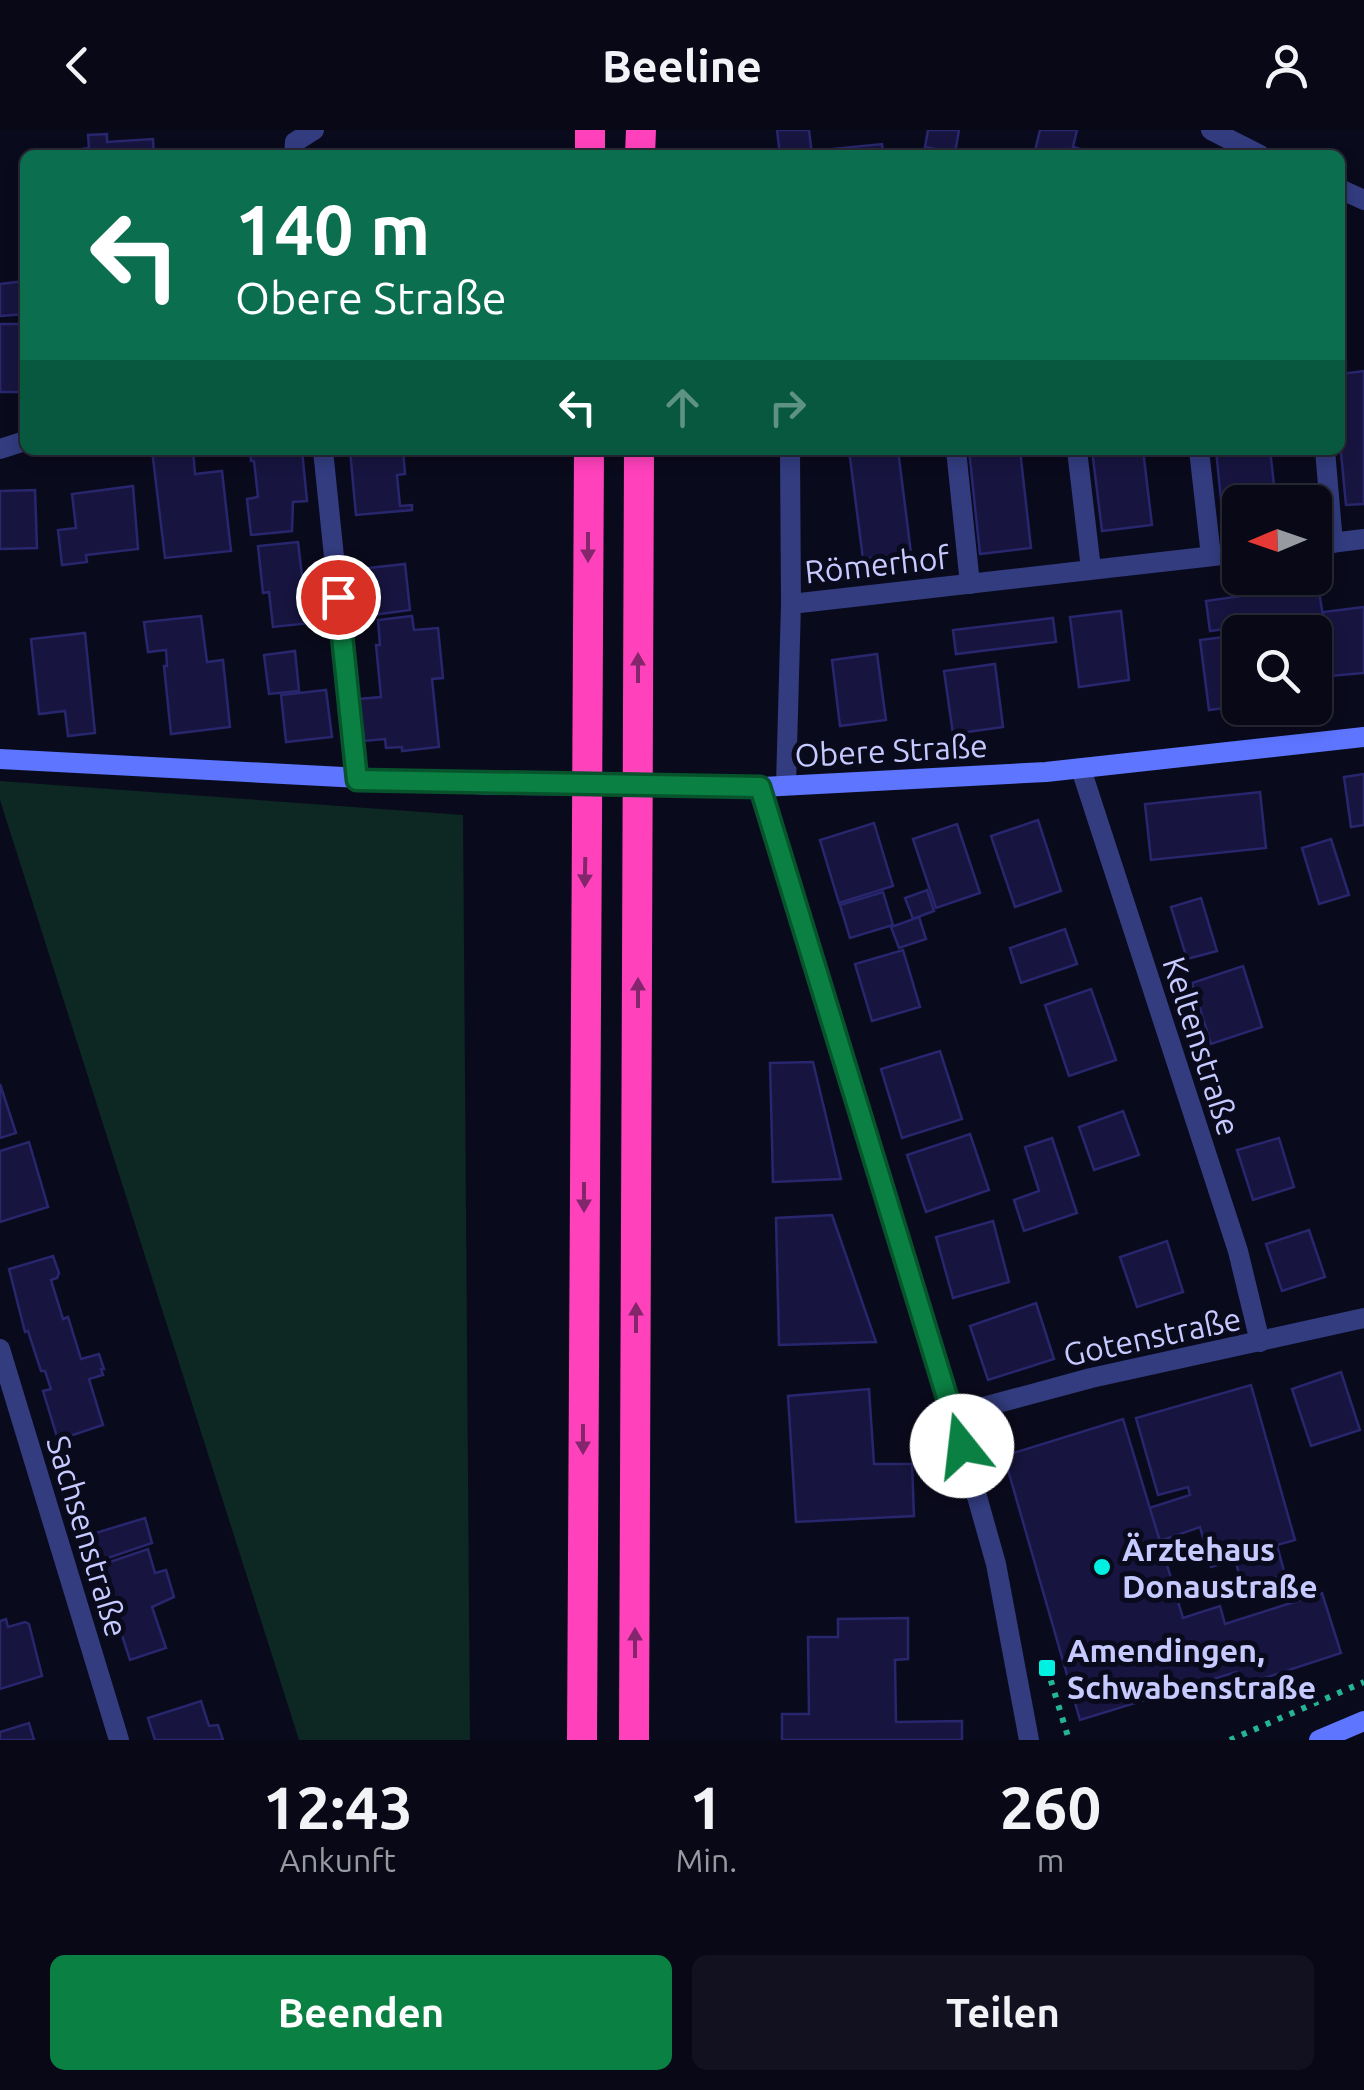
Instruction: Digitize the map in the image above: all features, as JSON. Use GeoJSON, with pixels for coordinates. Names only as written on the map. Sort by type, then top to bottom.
{"type":"FeatureCollection","features":[{"type":"Feature","properties":{"kind":"highway"},"geometry":{"type":"LineString","coordinates":[[582,1740],[589,455]]}},
{"type":"Feature","properties":{"kind":"highway"},"geometry":{"type":"LineString","coordinates":[[634,1740],[639,455]]}},
{"type":"Feature","properties":{"kind":"street"},"geometry":{"type":"LineString","coordinates":[[294,150],[295,142],[314,130]]}},
{"type":"Feature","properties":{"kind":"street"},"geometry":{"type":"LineString","coordinates":[[1211,130],[1250,150]]}},
{"type":"Feature","properties":{"kind":"street"},"geometry":{"type":"LineString","coordinates":[[324,455],[357,780]]}},
{"type":"Feature","properties":{"kind":"street","name":"Römerhof"},"geometry":{"type":"LineString","coordinates":[[786,785],[790,455]]}},
{"type":"Feature","properties":{"kind":"street","name":"Römerhof"},"geometry":{"type":"LineString","coordinates":[[957,455],[970,584]]}},
{"type":"Feature","properties":{"kind":"street"},"geometry":{"type":"LineString","coordinates":[[1078,455],[1091,569]]}},
{"type":"Feature","properties":{"kind":"street"},"geometry":{"type":"LineString","coordinates":[[1200,455],[1211,556]]}},
{"type":"Feature","properties":{"kind":"street"},"geometry":{"type":"LineString","coordinates":[[1324,455],[1324,485]]}},
{"type":"Feature","properties":{"kind":"street"},"geometry":{"type":"LineString","coordinates":[[1332,543],[1364,539]]}},
{"type":"Feature","properties":{"kind":"street","name":"Römerhof"},"geometry":{"type":"LineString","coordinates":[[791,604],[1222,554]]}},
{"type":"Feature","properties":{"kind":"street","name":"Obere Straße"},"geometry":{"type":"LineString","coordinates":[[0,760],[494,785],[760,787],[1081,769],[1364,737]]}},
{"type":"Feature","properties":{"kind":"street","name":"Keltenstraße"},"geometry":{"type":"LineString","coordinates":[[1081,769],[1238,1251],[1260,1342]]}},
{"type":"Feature","properties":{"kind":"street"},"geometry":{"type":"LineString","coordinates":[[760,787],[954,1415],[1000,1582],[1029,1740]]}},
{"type":"Feature","properties":{"kind":"street","name":"Gotenstraße"},"geometry":{"type":"LineString","coordinates":[[954,1415],[1091,1378],[1364,1318]]}},
{"type":"Feature","properties":{"kind":"street","name":"Sachsenstraße"},"geometry":{"type":"LineString","coordinates":[[0,1349],[119,1740]]}},
{"type":"Feature","properties":{"kind":"street"},"geometry":{"type":"LineString","coordinates":[[1319,1740],[1364,1721]]}},
{"type":"Feature","properties":{"kind":"path"},"geometry":{"type":"LineString","coordinates":[[1047,1668],[1069,1740]]}},
{"type":"Feature","properties":{"kind":"path"},"geometry":{"type":"LineString","coordinates":[[1230,1740],[1364,1682]]}},
{"type":"Feature","properties":{"kind":"green space"},"geometry":{"type":"Polygon","coordinates":[[[0,781],[463,815],[470,1740],[299,1740],[0,800],[0,781]]]}},
{"type":"Feature","properties":{"kind":"building"},"geometry":{"type":"Polygon","coordinates":[[[777,130],[809,130],[811,150],[779,150],[777,130]]]}},
{"type":"Feature","properties":{"kind":"building"},"geometry":{"type":"Polygon","coordinates":[[[928,130],[959,130],[956,150],[925,147],[928,130]]]}},
{"type":"Feature","properties":{"kind":"building"},"geometry":{"type":"Polygon","coordinates":[[[1040,130],[1077,130],[1073,147],[1084,150],[1035,150],[1040,130]]]}},
{"type":"Feature","properties":{"kind":"building"},"geometry":{"type":"Polygon","coordinates":[[[107,134],[107,142],[153,139],[154,150],[82,150],[89,148],[88,135],[107,134]]]}},
{"type":"Feature","properties":{"kind":"building"},"geometry":{"type":"Polygon","coordinates":[[[882,144],[883,150],[832,150],[882,144]]]}},
{"type":"Feature","properties":{"kind":"building"},"geometry":{"type":"Polygon","coordinates":[[[20,282],[20,314],[0,316],[0,284],[20,282]]]}},
{"type":"Feature","properties":{"kind":"building"},"geometry":{"type":"Polygon","coordinates":[[[0,324],[20,324],[20,392],[0,392],[0,324]]]}},
{"type":"Feature","properties":{"kind":"building"},"geometry":{"type":"Polygon","coordinates":[[[1364,371],[1364,504],[1346,505],[1341,455],[1345,455],[1345,373],[1364,371]]]}},
{"type":"Feature","properties":{"kind":"building"},"geometry":{"type":"Polygon","coordinates":[[[153,455],[193,455],[195,474],[222,471],[231,551],[165,558],[153,455]]]}},
{"type":"Feature","properties":{"kind":"building"},"geometry":{"type":"Polygon","coordinates":[[[250,455],[302,455],[307,501],[293,502],[292,531],[251,535],[247,499],[258,497],[250,455]]]}},
{"type":"Feature","properties":{"kind":"building"},"geometry":{"type":"Polygon","coordinates":[[[350,455],[403,455],[405,474],[397,475],[400,506],[412,505],[412,510],[356,515],[350,455]]]}},
{"type":"Feature","properties":{"kind":"building"},"geometry":{"type":"Polygon","coordinates":[[[850,455],[899,455],[911,553],[863,559],[850,455]]]}},
{"type":"Feature","properties":{"kind":"building"},"geometry":{"type":"Polygon","coordinates":[[[970,455],[1021,455],[1031,548],[980,554],[970,455]]]}},
{"type":"Feature","properties":{"kind":"building"},"geometry":{"type":"Polygon","coordinates":[[[1093,455],[1144,455],[1152,525],[1102,531],[1093,455]]]}},
{"type":"Feature","properties":{"kind":"building"},"geometry":{"type":"Polygon","coordinates":[[[1216,455],[1271,455],[1274,485],[1222,485],[1222,510],[1216,455]]]}},
{"type":"Feature","properties":{"kind":"building"},"geometry":{"type":"Polygon","coordinates":[[[133,486],[138,549],[86,555],[87,562],[62,565],[58,530],[76,528],[72,494],[133,486]]]}},
{"type":"Feature","properties":{"kind":"building"},"geometry":{"type":"Polygon","coordinates":[[[35,490],[37,548],[0,549],[0,491],[35,490]]]}},
{"type":"Feature","properties":{"kind":"building"},"geometry":{"type":"Polygon","coordinates":[[[298,542],[302,576],[314,574],[320,622],[273,627],[269,592],[263,593],[258,546],[298,542]]]}},
{"type":"Feature","properties":{"kind":"building"},"geometry":{"type":"Polygon","coordinates":[[[405,564],[410,610],[365,616],[359,569],[405,564]]]}},
{"type":"Feature","properties":{"kind":"building"},"geometry":{"type":"Polygon","coordinates":[[[1248,595],[1320,595],[1323,615],[1222,615],[1222,629],[1210,631],[1206,601],[1248,595]]]}},
{"type":"Feature","properties":{"kind":"building"},"geometry":{"type":"Polygon","coordinates":[[[1364,607],[1364,673],[1332,676],[1332,615],[1323,612],[1364,607]]]}},
{"type":"Feature","properties":{"kind":"building"},"geometry":{"type":"Polygon","coordinates":[[[1121,611],[1129,680],[1079,687],[1070,617],[1121,611]]]}},
{"type":"Feature","properties":{"kind":"building"},"geometry":{"type":"Polygon","coordinates":[[[201,616],[207,662],[223,660],[230,727],[171,734],[166,650],[148,652],[144,622],[201,616]]]}},
{"type":"Feature","properties":{"kind":"building"},"geometry":{"type":"Polygon","coordinates":[[[412,616],[414,630],[438,628],[443,678],[432,679],[439,747],[402,751],[402,747],[386,748],[385,739],[364,741],[359,699],[381,697],[378,620],[412,616]]]}},
{"type":"Feature","properties":{"kind":"building"},"geometry":{"type":"Polygon","coordinates":[[[1053,618],[1056,642],[956,654],[953,630],[1053,618]]]}},
{"type":"Feature","properties":{"kind":"building"},"geometry":{"type":"Polygon","coordinates":[[[85,633],[95,733],[68,736],[65,711],[39,714],[31,639],[85,633]]]}},
{"type":"Feature","properties":{"kind":"building"},"geometry":{"type":"Polygon","coordinates":[[[1222,637],[1222,708],[1209,710],[1200,640],[1222,637]]]}},
{"type":"Feature","properties":{"kind":"building"},"geometry":{"type":"Polygon","coordinates":[[[295,651],[299,691],[269,694],[264,655],[295,651]]]}},
{"type":"Feature","properties":{"kind":"building"},"geometry":{"type":"Polygon","coordinates":[[[877,654],[886,720],[840,726],[832,660],[877,654]]]}},
{"type":"Feature","properties":{"kind":"building"},"geometry":{"type":"Polygon","coordinates":[[[995,664],[1003,727],[953,734],[944,671],[995,664]]]}},
{"type":"Feature","properties":{"kind":"building"},"geometry":{"type":"Polygon","coordinates":[[[326,690],[332,737],[286,742],[281,695],[326,690]]]}},
{"type":"Feature","properties":{"kind":"building"},"geometry":{"type":"Polygon","coordinates":[[[1364,774],[1364,825],[1351,827],[1344,777],[1364,774]]]}},
{"type":"Feature","properties":{"kind":"building"},"geometry":{"type":"Polygon","coordinates":[[[1260,792],[1266,848],[1151,860],[1145,804],[1260,792]]]}},
{"type":"Feature","properties":{"kind":"building"},"geometry":{"type":"Polygon","coordinates":[[[1038,820],[1061,891],[1015,907],[991,836],[1038,820]]]}},
{"type":"Feature","properties":{"kind":"building"},"geometry":{"type":"Polygon","coordinates":[[[874,823],[893,886],[839,903],[820,840],[874,823]]]}},
{"type":"Feature","properties":{"kind":"building"},"geometry":{"type":"Polygon","coordinates":[[[957,824],[980,893],[936,908],[913,839],[957,824]]]}},
{"type":"Feature","properties":{"kind":"building"},"geometry":{"type":"Polygon","coordinates":[[[1331,839],[1349,895],[1319,904],[1302,848],[1331,839]]]}},
{"type":"Feature","properties":{"kind":"building"},"geometry":{"type":"Polygon","coordinates":[[[927,890],[934,911],[913,919],[905,898],[927,890]]]}},
{"type":"Feature","properties":{"kind":"building"},"geometry":{"type":"Polygon","coordinates":[[[883,892],[893,925],[850,938],[840,905],[883,892]]]}},
{"type":"Feature","properties":{"kind":"building"},"geometry":{"type":"Polygon","coordinates":[[[1201,898],[1217,951],[1187,959],[1171,907],[1201,898]]]}},
{"type":"Feature","properties":{"kind":"building"},"geometry":{"type":"Polygon","coordinates":[[[919,917],[926,939],[899,948],[891,927],[919,917]]]}},
{"type":"Feature","properties":{"kind":"building"},"geometry":{"type":"Polygon","coordinates":[[[1065,929],[1077,964],[1021,983],[1010,948],[1065,929]]]}},
{"type":"Feature","properties":{"kind":"building"},"geometry":{"type":"Polygon","coordinates":[[[903,950],[920,1007],[872,1021],[855,964],[903,950]]]}},
{"type":"Feature","properties":{"kind":"building"},"geometry":{"type":"Polygon","coordinates":[[[1243,966],[1262,1027],[1211,1044],[1192,983],[1243,966]]]}},
{"type":"Feature","properties":{"kind":"building"},"geometry":{"type":"Polygon","coordinates":[[[1091,989],[1116,1060],[1069,1076],[1045,1005],[1091,989]]]}},
{"type":"Feature","properties":{"kind":"building"},"geometry":{"type":"Polygon","coordinates":[[[940,1051],[962,1119],[902,1138],[881,1069],[940,1051]]]}},
{"type":"Feature","properties":{"kind":"building"},"geometry":{"type":"Polygon","coordinates":[[[813,1062],[841,1179],[773,1182],[770,1063],[813,1062]]]}},
{"type":"Feature","properties":{"kind":"building"},"geometry":{"type":"Polygon","coordinates":[[[0,1084],[16,1133],[0,1138],[0,1084]]]}},
{"type":"Feature","properties":{"kind":"building"},"geometry":{"type":"Polygon","coordinates":[[[1123,1111],[1139,1155],[1094,1170],[1079,1127],[1123,1111]]]}},
{"type":"Feature","properties":{"kind":"building"},"geometry":{"type":"Polygon","coordinates":[[[970,1134],[989,1190],[926,1212],[907,1155],[970,1134]]]}},
{"type":"Feature","properties":{"kind":"building"},"geometry":{"type":"Polygon","coordinates":[[[1052,1138],[1077,1213],[1024,1231],[1014,1200],[1039,1191],[1025,1147],[1052,1138]]]}},
{"type":"Feature","properties":{"kind":"building"},"geometry":{"type":"Polygon","coordinates":[[[1279,1138],[1294,1187],[1253,1200],[1237,1150],[1279,1138]]]}},
{"type":"Feature","properties":{"kind":"building"},"geometry":{"type":"Polygon","coordinates":[[[29,1142],[48,1207],[0,1222],[0,1151],[29,1142]]]}},
{"type":"Feature","properties":{"kind":"building"},"geometry":{"type":"Polygon","coordinates":[[[832,1215],[876,1342],[779,1345],[776,1218],[832,1215]]]}},
{"type":"Feature","properties":{"kind":"building"},"geometry":{"type":"Polygon","coordinates":[[[993,1221],[1009,1282],[953,1298],[936,1237],[993,1221]]]}},
{"type":"Feature","properties":{"kind":"building"},"geometry":{"type":"Polygon","coordinates":[[[1309,1230],[1325,1277],[1282,1291],[1266,1244],[1309,1230]]]}},
{"type":"Feature","properties":{"kind":"building"},"geometry":{"type":"Polygon","coordinates":[[[1167,1241],[1183,1292],[1137,1307],[1120,1257],[1167,1241]]]}},
{"type":"Feature","properties":{"kind":"building"},"geometry":{"type":"Polygon","coordinates":[[[53,1256],[59,1273],[51,1280],[81,1359],[99,1354],[104,1369],[103,1375],[89,1379],[103,1425],[58,1440],[43,1391],[51,1389],[28,1331],[25,1332],[9,1269],[53,1256]]]}},
{"type":"Feature","properties":{"kind":"building"},"geometry":{"type":"Polygon","coordinates":[[[1036,1303],[1054,1359],[988,1380],[970,1326],[1036,1303]]]}},
{"type":"Feature","properties":{"kind":"building"},"geometry":{"type":"Polygon","coordinates":[[[1341,1372],[1360,1430],[1311,1446],[1292,1389],[1341,1372]]]}},
{"type":"Feature","properties":{"kind":"building"},"geometry":{"type":"Polygon","coordinates":[[[1251,1385],[1295,1540],[1277,1545],[1285,1575],[1243,1587],[1235,1560],[1211,1567],[1200,1527],[1160,1541],[1149,1508],[1190,1495],[1188,1487],[1158,1495],[1136,1418],[1251,1385]]]}},
{"type":"Feature","properties":{"kind":"building"},"geometry":{"type":"Polygon","coordinates":[[[869,1389],[874,1464],[912,1464],[914,1516],[796,1522],[788,1396],[869,1389]]]}},
{"type":"Feature","properties":{"kind":"building","name":"Ärztehaus Donaustraße"},"geometry":{"type":"Polygon","coordinates":[[[1123,1419],[1183,1618],[1220,1606],[1225,1624],[1322,1593],[1341,1653],[1240,1686],[1236,1672],[1080,1720],[1004,1456],[1123,1419]]]}},
{"type":"Feature","properties":{"kind":"building"},"geometry":{"type":"Polygon","coordinates":[[[145,1518],[152,1543],[102,1560],[104,1564],[148,1549],[155,1573],[166,1570],[174,1597],[152,1607],[166,1648],[130,1660],[89,1535],[145,1518]]]}},
{"type":"Feature","properties":{"kind":"building"},"geometry":{"type":"Polygon","coordinates":[[[908,1618],[908,1659],[895,1660],[896,1722],[962,1721],[962,1740],[782,1740],[782,1714],[809,1714],[808,1637],[838,1637],[838,1619],[908,1618]]]}},
{"type":"Feature","properties":{"kind":"building"},"geometry":{"type":"Polygon","coordinates":[[[6,1619],[8,1627],[29,1624],[42,1676],[0,1689],[0,1621],[6,1619]]]}},
{"type":"Feature","properties":{"kind":"building"},"geometry":{"type":"Polygon","coordinates":[[[201,1701],[209,1726],[218,1725],[223,1740],[155,1740],[148,1718],[201,1701]]]}},
{"type":"Feature","properties":{"kind":"building"},"geometry":{"type":"Polygon","coordinates":[[[29,1723],[34,1740],[0,1740],[0,1732],[29,1723]]]}},
{"type":"Feature","properties":{"kind":"place","name":"Ärztehaus Donaustraße"},"geometry":{"type":"Point","coordinates":[1102,1567]}},
{"type":"Feature","properties":{"kind":"place","name":"Amendingen, Schwabenstraße"},"geometry":{"type":"Point","coordinates":[1047,1668]}},
{"type":"Feature","properties":{"kind":"route"},"geometry":{"type":"LineString","coordinates":[[338,597],[357,780],[760,787],[962,1446]]}}]}
